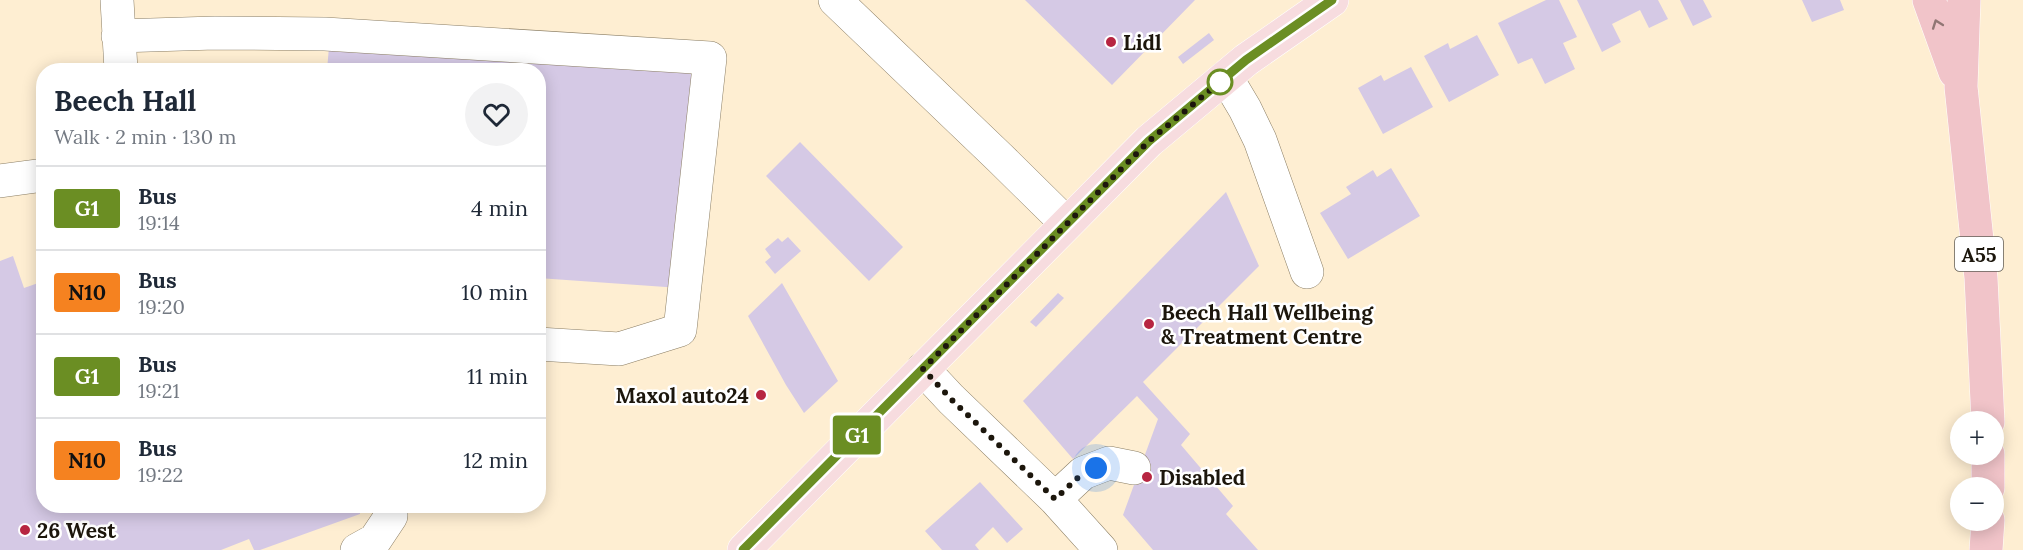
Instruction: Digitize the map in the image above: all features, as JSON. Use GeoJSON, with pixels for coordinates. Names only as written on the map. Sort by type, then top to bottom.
{"type":"FeatureCollection","features":[{"type":"Feature","properties":{"kind":"highway","name":"A55"},"geometry":{"type":"LineString","coordinates":[[1929,0],[1961,87]]}},
{"type":"Feature","properties":{"kind":"highway","name":"A55"},"geometry":{"type":"LineString","coordinates":[[1964,0],[1961,87],[1981,278],[1987,411]]}},
{"type":"Feature","properties":{"kind":"highway"},"geometry":{"type":"LineString","coordinates":[[1986,550],[1987,531]]}},
{"type":"Feature","properties":{"kind":"main road"},"geometry":{"type":"LineString","coordinates":[[744,550],[1149,141],[1271,42],[1332,0]]}},
{"type":"Feature","properties":{"kind":"street"},"geometry":{"type":"LineString","coordinates":[[117,0],[120,63]]}},
{"type":"Feature","properties":{"kind":"street"},"geometry":{"type":"LineString","coordinates":[[836,0],[1066,223]]}},
{"type":"Feature","properties":{"kind":"street"},"geometry":{"type":"LineString","coordinates":[[118,36],[215,33],[325,34],[710,58],[680,330],[619,349],[546,344]]}},
{"type":"Feature","properties":{"kind":"street"},"geometry":{"type":"LineString","coordinates":[[1226,77],[1260,140],[1307,272]]}},
{"type":"Feature","properties":{"kind":"street"},"geometry":{"type":"LineString","coordinates":[[0,182],[36,176]]}},
{"type":"Feature","properties":{"kind":"street"},"geometry":{"type":"LineString","coordinates":[[923,369],[1055,499],[1101,550]]}},
{"type":"Feature","properties":{"kind":"street"},"geometry":{"type":"LineString","coordinates":[[1055,499],[1083,473],[1109,463],[1134,468]]}},
{"type":"Feature","properties":{"kind":"street"},"geometry":{"type":"LineString","coordinates":[[357,550],[375,540],[391,513]]}},
{"type":"Feature","properties":{"kind":"building","name":"Lidl"},"geometry":{"type":"Polygon","coordinates":[[[1025,0],[1195,0],[1112,85],[1025,0]]]}},
{"type":"Feature","properties":{"kind":"building"},"geometry":{"type":"Polygon","coordinates":[[[1546,0],[1559,0],[1577,37],[1563,43],[1575,69],[1545,84],[1532,58],[1518,64],[1498,23],[1546,0]]]}},
{"type":"Feature","properties":{"kind":"building"},"geometry":{"type":"Polygon","coordinates":[[[1577,0],[1658,0],[1668,19],[1649,28],[1640,10],[1612,24],[1621,42],[1602,52],[1577,0]]]}},
{"type":"Feature","properties":{"kind":"building"},"geometry":{"type":"Polygon","coordinates":[[[1680,0],[1703,0],[1712,17],[1693,26],[1680,0]]]}},
{"type":"Feature","properties":{"kind":"building"},"geometry":{"type":"Polygon","coordinates":[[[1802,0],[1840,0],[1844,10],[1812,22],[1802,0]]]}},
{"type":"Feature","properties":{"kind":"building"},"geometry":{"type":"Polygon","coordinates":[[[1209,33],[1214,40],[1183,64],[1178,57],[1209,33]]]}},
{"type":"Feature","properties":{"kind":"building"},"geometry":{"type":"Polygon","coordinates":[[[1477,35],[1499,75],[1449,102],[1424,56],[1448,43],[1450,49],[1477,35]]]}},
{"type":"Feature","properties":{"kind":"building"},"geometry":{"type":"Polygon","coordinates":[[[329,47],[695,72],[680,288],[546,279],[546,63],[328,63],[329,47]]]}},
{"type":"Feature","properties":{"kind":"building"},"geometry":{"type":"Polygon","coordinates":[[[1411,67],[1433,107],[1383,134],[1358,88],[1381,75],[1384,81],[1411,67]]]}},
{"type":"Feature","properties":{"kind":"building"},"geometry":{"type":"Polygon","coordinates":[[[800,142],[903,247],[869,281],[766,176],[800,142]]]}},
{"type":"Feature","properties":{"kind":"building"},"geometry":{"type":"Polygon","coordinates":[[[1391,168],[1420,216],[1348,259],[1320,213],[1351,194],[1346,187],[1373,170],[1377,177],[1391,168]]]}},
{"type":"Feature","properties":{"kind":"building","name":"Beech Hall Wellbeing & Treatment Centre"},"geometry":{"type":"Polygon","coordinates":[[[1226,192],[1259,266],[1143,382],[1190,434],[1181,445],[1233,506],[1226,514],[1258,550],[1153,550],[1123,515],[1158,419],[1137,396],[1073,459],[1023,401],[1226,192]]]}},
{"type":"Feature","properties":{"kind":"building"},"geometry":{"type":"Polygon","coordinates":[[[788,237],[801,251],[775,274],[765,262],[771,257],[765,249],[778,238],[782,242],[788,237]]]}},
{"type":"Feature","properties":{"kind":"building"},"geometry":{"type":"Polygon","coordinates":[[[13,256],[24,288],[36,284],[36,513],[360,514],[260,550],[254,550],[249,539],[221,550],[0,550],[0,261],[13,256]]]}},
{"type":"Feature","properties":{"kind":"building"},"geometry":{"type":"Polygon","coordinates":[[[782,283],[838,381],[804,413],[748,316],[782,283]]]}},
{"type":"Feature","properties":{"kind":"building"},"geometry":{"type":"Polygon","coordinates":[[[1058,293],[1064,298],[1036,327],[1030,322],[1058,293]]]}},
{"type":"Feature","properties":{"kind":"building"},"geometry":{"type":"Polygon","coordinates":[[[980,482],[1023,529],[1007,543],[993,527],[975,545],[979,550],[942,550],[925,531],[980,482]]]}},
{"type":"Feature","properties":{"kind":"bus line","name":"G1"},"geometry":{"type":"LineString","coordinates":[[743,550],[1149,141],[1246,60],[1332,0]]}},
{"type":"Feature","properties":{"kind":"place","name":"Lidl"},"geometry":{"type":"Point","coordinates":[1111,42]}},
{"type":"Feature","properties":{"kind":"place","name":"Beech Hall Wellbeing & Treatment Centre"},"geometry":{"type":"Point","coordinates":[1149,324]}},
{"type":"Feature","properties":{"kind":"place","name":"Maxol auto24"},"geometry":{"type":"Point","coordinates":[761,395]}},
{"type":"Feature","properties":{"kind":"place","name":"Disabled"},"geometry":{"type":"Point","coordinates":[1147,477]}},
{"type":"Feature","properties":{"kind":"place","name":"26 West"},"geometry":{"type":"Point","coordinates":[25,530]}},
{"type":"Feature","properties":{"kind":"route"},"geometry":{"type":"LineString","coordinates":[[1096,468],[1083,473],[1055,499],[923,369],[1149,141],[1220,82]]}}]}
